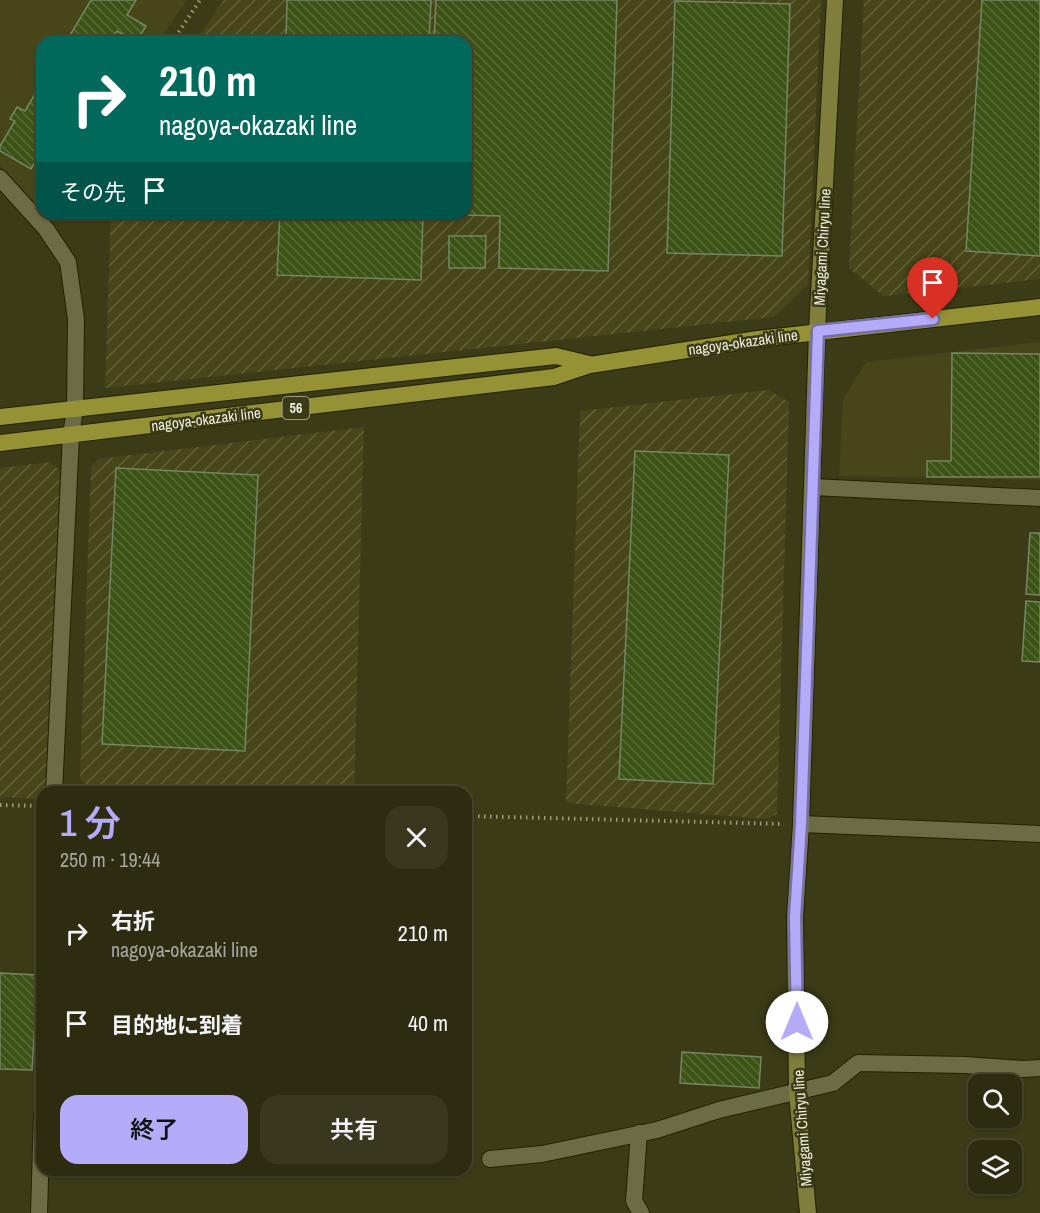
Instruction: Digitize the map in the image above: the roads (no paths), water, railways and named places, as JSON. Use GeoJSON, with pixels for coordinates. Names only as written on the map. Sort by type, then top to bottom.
{"type":"FeatureCollection","features":[{"type":"Feature","properties":{"kind":"main road","name":"Miyagami Chiryu line"},"geometry":{"type":"LineString","coordinates":[[808,1213],[797,1093],[795,917],[801,824],[818,331],[835,0]]}},
{"type":"Feature","properties":{"kind":"main road","name":"nagoya-okazaki line"},"geometry":{"type":"LineString","coordinates":[[0,443],[554,377],[590,365],[818,331],[1040,307]]}},
{"type":"Feature","properties":{"kind":"main road","name":"nagoya-okazaki line"},"geometry":{"type":"LineString","coordinates":[[0,417],[556,356],[590,365]]}},
{"type":"Feature","properties":{"kind":"street"},"geometry":{"type":"LineString","coordinates":[[0,178],[36,218]]}},
{"type":"Feature","properties":{"kind":"street"},"geometry":{"type":"LineString","coordinates":[[37,219],[68,262],[76,319],[75,409],[71,435],[54,786]]}},
{"type":"Feature","properties":{"kind":"street"},"geometry":{"type":"LineString","coordinates":[[812,487],[1040,498]]}},
{"type":"Feature","properties":{"kind":"street"},"geometry":{"type":"LineString","coordinates":[[801,824],[1040,834]]}},
{"type":"Feature","properties":{"kind":"street"},"geometry":{"type":"LineString","coordinates":[[490,1159],[542,1154],[657,1130],[719,1110],[833,1083],[858,1063],[1040,1068]]}},
{"type":"Feature","properties":{"kind":"street"},"geometry":{"type":"LineString","coordinates":[[639,1133],[634,1201],[641,1213]]}},
{"type":"Feature","properties":{"kind":"street"},"geometry":{"type":"LineString","coordinates":[[39,1213],[40,1176]]}}]}
